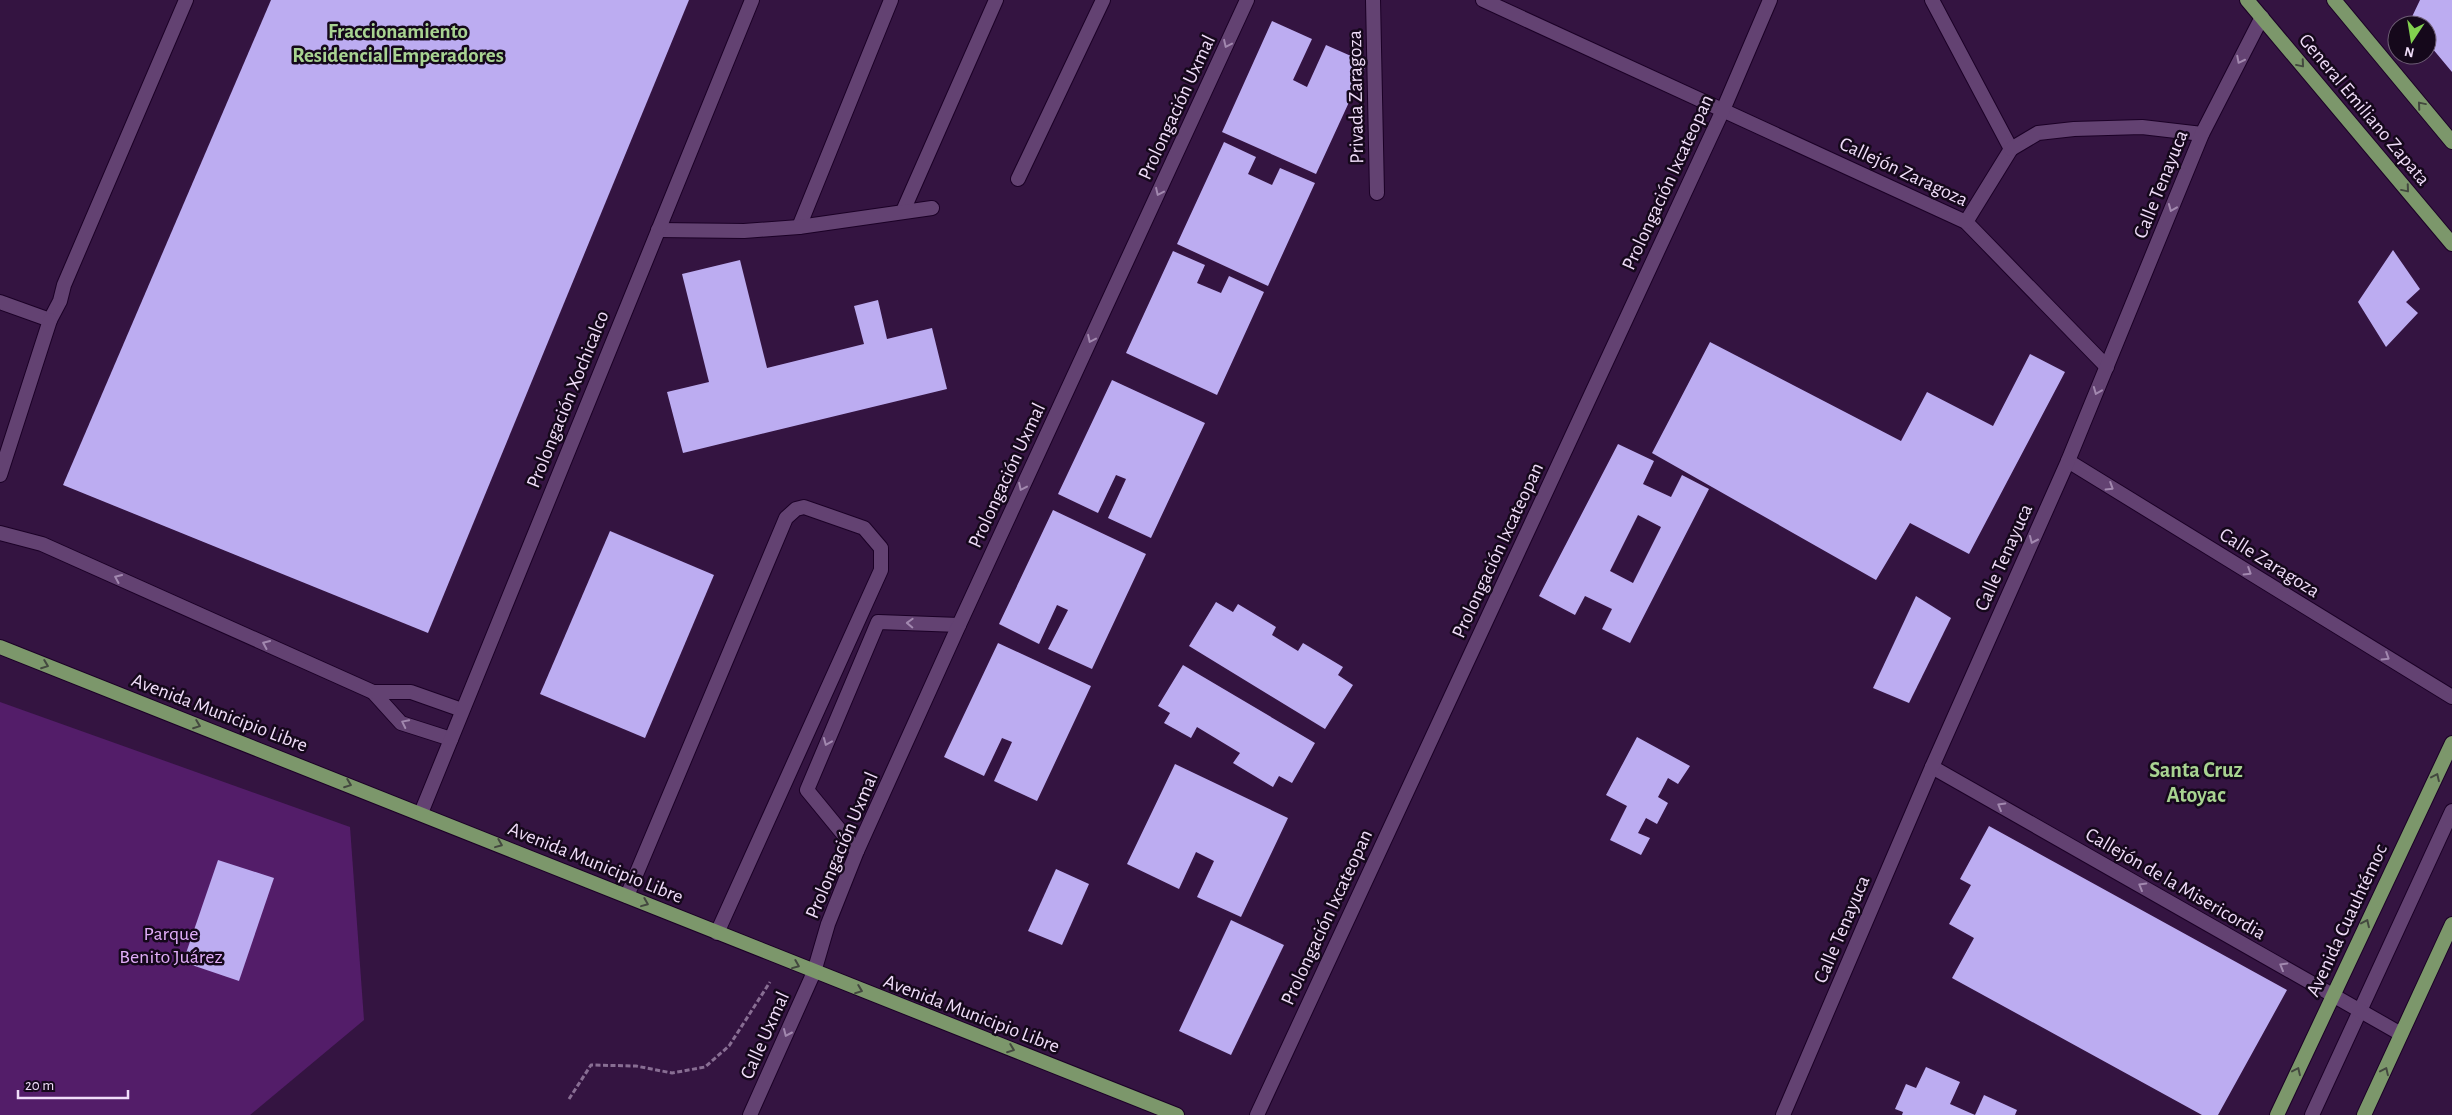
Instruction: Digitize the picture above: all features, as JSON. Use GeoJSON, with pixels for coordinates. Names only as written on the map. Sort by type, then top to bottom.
{"type":"FeatureCollection","features":[{"type":"Feature","properties":{"kind":"main road","name":"General Emiliano Zapata"},"geometry":{"type":"LineString","coordinates":[[2248,0],[2452,244]]}},
{"type":"Feature","properties":{"kind":"main road"},"geometry":{"type":"LineString","coordinates":[[2334,0],[2452,142]]}},
{"type":"Feature","properties":{"kind":"main road","name":"Avenida Municipio Libre"},"geometry":{"type":"LineString","coordinates":[[0,648],[421,813],[814,972],[1177,1115]]}},
{"type":"Feature","properties":{"kind":"main road","name":"Avenida Cuauhtémoc"},"geometry":{"type":"LineString","coordinates":[[2277,1115],[2332,994],[2452,743]]}},
{"type":"Feature","properties":{"kind":"main road"},"geometry":{"type":"LineString","coordinates":[[2364,1115],[2452,924]]}},
{"type":"Feature","properties":{"kind":"street"},"geometry":{"type":"LineString","coordinates":[[0,475],[50,320],[60,301],[64,285],[186,0]]}},
{"type":"Feature","properties":{"kind":"street","name":"Prolongación Xochicalco"},"geometry":{"type":"LineString","coordinates":[[421,813],[752,0]]}},
{"type":"Feature","properties":{"kind":"street"},"geometry":{"type":"LineString","coordinates":[[799,227],[892,0]]}},
{"type":"Feature","properties":{"kind":"street"},"geometry":{"type":"LineString","coordinates":[[903,211],[996,0]]}},
{"type":"Feature","properties":{"kind":"street"},"geometry":{"type":"LineString","coordinates":[[1018,179],[1103,0]]}},
{"type":"Feature","properties":{"kind":"street","name":"Prolongación Uxmal"},"geometry":{"type":"LineString","coordinates":[[814,972],[828,924],[857,851],[959,625],[1248,0]]}},
{"type":"Feature","properties":{"kind":"street","name":"Privada Zaragoza"},"geometry":{"type":"LineString","coordinates":[[1373,0],[1377,194]]}},
{"type":"Feature","properties":{"kind":"street"},"geometry":{"type":"LineString","coordinates":[[1483,0],[1723,110]]}},
{"type":"Feature","properties":{"kind":"street","name":"Prolongación Ixcateopan"},"geometry":{"type":"LineString","coordinates":[[1257,1115],[1723,110],[1770,0]]}},
{"type":"Feature","properties":{"kind":"street"},"geometry":{"type":"LineString","coordinates":[[1932,0],[2012,149]]}},
{"type":"Feature","properties":{"kind":"street","name":"Calle Tenayuca"},"geometry":{"type":"LineString","coordinates":[[1783,1115],[1932,767],[2068,461],[2202,134],[2262,17]]}},
{"type":"Feature","properties":{"kind":"street","name":"Callejón Zaragoza"},"geometry":{"type":"LineString","coordinates":[[1723,110],[1966,222],[2107,367]]}},
{"type":"Feature","properties":{"kind":"street"},"geometry":{"type":"LineString","coordinates":[[1966,222],[2012,149],[2038,133],[2074,129],[2142,127],[2202,134]]}},
{"type":"Feature","properties":{"kind":"street"},"geometry":{"type":"LineString","coordinates":[[658,230],[744,231],[799,227],[932,208]]}},
{"type":"Feature","properties":{"kind":"street"},"geometry":{"type":"LineString","coordinates":[[0,302],[50,320]]}},
{"type":"Feature","properties":{"kind":"street","name":"Calle Zaragoza"},"geometry":{"type":"LineString","coordinates":[[2068,461],[2452,697]]}},
{"type":"Feature","properties":{"kind":"street"},"geometry":{"type":"LineString","coordinates":[[626,896],[786,518],[796,508],[804,507],[864,528],[880,548],[881,570],[717,933]]}},
{"type":"Feature","properties":{"kind":"street"},"geometry":{"type":"LineString","coordinates":[[0,533],[42,544],[373,692],[401,722],[451,739]]}},
{"type":"Feature","properties":{"kind":"street"},"geometry":{"type":"LineString","coordinates":[[863,612],[878,622],[959,625]]}},
{"type":"Feature","properties":{"kind":"street"},"geometry":{"type":"LineString","coordinates":[[807,790],[878,622]]}},
{"type":"Feature","properties":{"kind":"street"},"geometry":{"type":"LineString","coordinates":[[373,692],[411,692],[462,710]]}},
{"type":"Feature","properties":{"kind":"street","name":"Callejón de la Misericordia"},"geometry":{"type":"LineString","coordinates":[[1932,767],[2402,1034]]}},
{"type":"Feature","properties":{"kind":"street"},"geometry":{"type":"LineString","coordinates":[[781,789],[807,790],[857,851]]}},
{"type":"Feature","properties":{"kind":"street"},"geometry":{"type":"LineString","coordinates":[[2312,1115],[2452,811]]}},
{"type":"Feature","properties":{"kind":"street","name":"Calle Uxmal"},"geometry":{"type":"LineString","coordinates":[[750,1115],[814,972]]}},
{"type":"Feature","properties":{"kind":"path"},"geometry":{"type":"LineString","coordinates":[[568,1099],[591,1065],[636,1066],[672,1073],[705,1067],[729,1046],[784,960]]}},
{"type":"Feature","properties":{"kind":"green space","name":"Parque Benito Juárez"},"geometry":{"type":"Polygon","coordinates":[[[0,702],[350,827],[364,1020],[250,1115],[0,1115],[0,702]]]}},
{"type":"Feature","properties":{"kind":"building"},"geometry":{"type":"Polygon","coordinates":[[[271,0],[689,0],[428,633],[63,485],[271,0]]]}},
{"type":"Feature","properties":{"kind":"building"},"geometry":{"type":"Polygon","coordinates":[[[2420,0],[2452,0],[2452,72],[2437,54],[2437,15],[2413,15],[2420,0]]]}},
{"type":"Feature","properties":{"kind":"building"},"geometry":{"type":"Polygon","coordinates":[[[1272,21],[1312,39],[1293,80],[1307,87],[1326,45],[1367,63],[1316,174],[1222,132],[1272,21]]]}},
{"type":"Feature","properties":{"kind":"building"},"geometry":{"type":"Polygon","coordinates":[[[1224,142],[1256,157],[1248,174],[1272,185],[1280,168],[1315,183],[1268,286],[1177,244],[1224,142]]]}},
{"type":"Feature","properties":{"kind":"building"},"geometry":{"type":"Polygon","coordinates":[[[2393,250],[2420,289],[2406,302],[2418,313],[2386,347],[2358,302],[2393,250]]]}},
{"type":"Feature","properties":{"kind":"building"},"geometry":{"type":"Polygon","coordinates":[[[1173,251],[1205,265],[1197,283],[1221,293],[1229,276],[1264,292],[1217,395],[1126,353],[1173,251]]]}},
{"type":"Feature","properties":{"kind":"building"},"geometry":{"type":"Polygon","coordinates":[[[740,260],[767,368],[864,344],[854,306],[878,300],[887,339],[932,328],[947,389],[683,453],[667,392],[709,382],[682,274],[740,260]]]}},
{"type":"Feature","properties":{"kind":"building"},"geometry":{"type":"Polygon","coordinates":[[[1710,342],[1901,441],[1927,392],[1993,426],[2030,354],[2065,372],[1969,554],[1910,523],[1876,580],[1652,453],[1710,342]]]}},
{"type":"Feature","properties":{"kind":"building"},"geometry":{"type":"Polygon","coordinates":[[[1112,380],[1205,423],[1151,538],[1108,518],[1126,479],[1116,475],[1098,513],[1058,494],[1112,380]]]}},
{"type":"Feature","properties":{"kind":"building"},"geometry":{"type":"Polygon","coordinates":[[[1618,444],[1654,461],[1643,484],[1671,497],[1682,475],[1709,489],[1630,643],[1602,629],[1612,609],[1585,596],[1575,615],[1539,596],[1618,444]],[[1638,515],[1610,571],[1633,583],[1661,527],[1638,515]]]}},
{"type":"Feature","properties":{"kind":"building"},"geometry":{"type":"Polygon","coordinates":[[[1053,510],[1146,554],[1092,669],[1048,649],[1068,610],[1057,605],[1039,644],[999,624],[1053,510]]]}},
{"type":"Feature","properties":{"kind":"building"},"geometry":{"type":"Polygon","coordinates":[[[610,531],[714,575],[645,738],[540,694],[610,531]]]}},
{"type":"Feature","properties":{"kind":"building"},"geometry":{"type":"Polygon","coordinates":[[[1916,596],[1951,618],[1909,703],[1873,688],[1916,596]]]}},
{"type":"Feature","properties":{"kind":"building"},"geometry":{"type":"Polygon","coordinates":[[[1216,602],[1233,612],[1238,604],[1276,627],[1272,635],[1298,651],[1303,643],[1343,667],[1338,675],[1353,685],[1325,729],[1189,646],[1216,602]]]}},
{"type":"Feature","properties":{"kind":"building"},"geometry":{"type":"Polygon","coordinates":[[[998,643],[1091,686],[1037,801],[994,781],[1012,742],[1002,738],[984,776],[944,757],[998,643]]]}},
{"type":"Feature","properties":{"kind":"building"},"geometry":{"type":"Polygon","coordinates":[[[1183,665],[1315,743],[1292,783],[1279,776],[1273,787],[1233,763],[1240,753],[1197,727],[1191,738],[1164,723],[1170,713],[1158,706],[1183,665]]]}},
{"type":"Feature","properties":{"kind":"building"},"geometry":{"type":"Polygon","coordinates":[[[1637,737],[1690,766],[1678,784],[1668,778],[1658,797],[1668,803],[1657,824],[1646,818],[1638,833],[1650,838],[1641,855],[1610,840],[1627,806],[1606,795],[1637,737]]]}},
{"type":"Feature","properties":{"kind":"building"},"geometry":{"type":"Polygon","coordinates":[[[1175,764],[1288,818],[1241,917],[1197,897],[1214,861],[1196,852],[1179,889],[1127,864],[1175,764]]]}},
{"type":"Feature","properties":{"kind":"building"},"geometry":{"type":"Polygon","coordinates":[[[1989,826],[2287,990],[2218,1115],[2202,1115],[1952,978],[1974,938],[1949,924],[1971,885],[1960,879],[1989,826]]]}},
{"type":"Feature","properties":{"kind":"building"},"geometry":{"type":"Polygon","coordinates":[[[218,860],[274,878],[239,981],[183,962],[218,860]]]}},
{"type":"Feature","properties":{"kind":"building"},"geometry":{"type":"Polygon","coordinates":[[[1056,869],[1089,884],[1062,945],[1028,931],[1056,869]]]}},
{"type":"Feature","properties":{"kind":"building"},"geometry":{"type":"Polygon","coordinates":[[[1231,920],[1284,945],[1231,1055],[1179,1031],[1231,920]]]}},
{"type":"Feature","properties":{"kind":"building"},"geometry":{"type":"Polygon","coordinates":[[[1926,1067],[1960,1082],[1950,1104],[1975,1115],[1902,1115],[1903,1112],[1895,1109],[1906,1084],[1916,1088],[1926,1067]]]}},
{"type":"Feature","properties":{"kind":"building"},"geometry":{"type":"Polygon","coordinates":[[[1984,1095],[2017,1110],[2015,1115],[1975,1115],[1984,1095]]]}},
{"type":"Feature","properties":{"kind":"district","name":"Fraccionamiento Residencial Emperadores"},"geometry":{"type":"Point","coordinates":[398,43]}},
{"type":"Feature","properties":{"kind":"district","name":"Santa Cruz Atoyac"},"geometry":{"type":"Point","coordinates":[2196,782]}}]}
